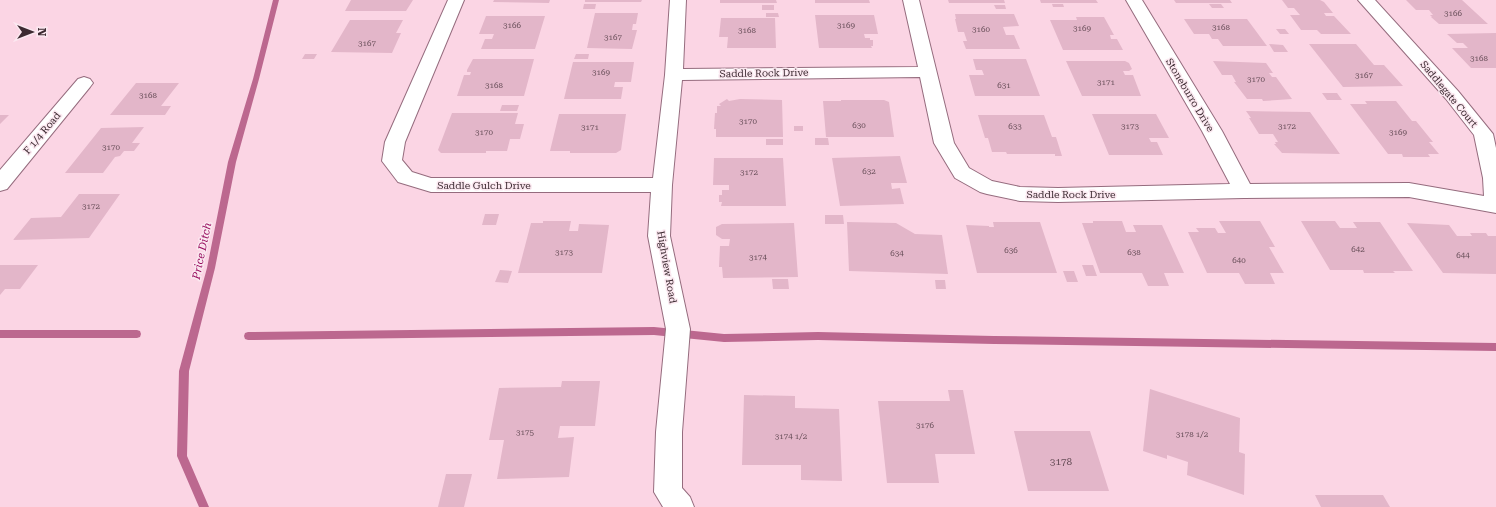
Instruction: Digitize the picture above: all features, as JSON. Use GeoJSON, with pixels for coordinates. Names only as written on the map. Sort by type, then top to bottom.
{"type":"FeatureCollection","features":[{"type":"Feature","properties":{"kind":"street","name":"Saddle Gulch Drive"},"geometry":{"type":"LineString","coordinates":[[456,0],[395,142],[392,161],[405,177],[431,185],[662,185]]}},
{"type":"Feature","properties":{"kind":"street","name":"Highview Road"},"geometry":{"type":"LineString","coordinates":[[678,0],[674,75],[662,185],[659,236],[678,329],[669,432],[668,492],[680,507]]}},
{"type":"Feature","properties":{"kind":"street"},"geometry":{"type":"LineString","coordinates":[[911,0],[928,72]]}},
{"type":"Feature","properties":{"kind":"street","name":"Stoneburro Drive"},"geometry":{"type":"LineString","coordinates":[[1134,0],[1212,131],[1244,191]]}},
{"type":"Feature","properties":{"kind":"street","name":"Saddlegate Court"},"geometry":{"type":"LineString","coordinates":[[1366,0],[1452,95],[1483,134],[1493,178],[1495,206]]}},
{"type":"Feature","properties":{"kind":"street","name":"Saddle Rock Drive"},"geometry":{"type":"LineString","coordinates":[[674,75],[928,72],[944,143],[962,172],[987,187],[1020,194],[1058,195],[1244,191],[1409,190],[1495,206]]}},
{"type":"Feature","properties":{"kind":"street","name":"F 1/4 Road"},"geometry":{"type":"LineString","coordinates":[[1,181],[84,83]]}},
{"type":"Feature","properties":{"kind":"building"},"geometry":{"type":"Polygon","coordinates":[[[351,0],[413,0],[406,11],[345,11],[351,0]]]}},
{"type":"Feature","properties":{"kind":"building"},"geometry":{"type":"Polygon","coordinates":[[[494,0],[550,0],[549,3],[493,2],[494,0]]]}},
{"type":"Feature","properties":{"kind":"building"},"geometry":{"type":"Polygon","coordinates":[[[585,0],[642,0],[641,2],[585,2],[585,0]]]}},
{"type":"Feature","properties":{"kind":"building"},"geometry":{"type":"Polygon","coordinates":[[[720,0],[776,0],[777,3],[720,3],[720,0]]]}},
{"type":"Feature","properties":{"kind":"building"},"geometry":{"type":"Polygon","coordinates":[[[815,0],[869,0],[870,3],[815,3],[815,0]]]}},
{"type":"Feature","properties":{"kind":"building"},"geometry":{"type":"Polygon","coordinates":[[[948,0],[1004,0],[1005,3],[949,3],[948,0]]]}},
{"type":"Feature","properties":{"kind":"building"},"geometry":{"type":"Polygon","coordinates":[[[1040,0],[1096,0],[1098,3],[1041,3],[1040,0]]]}},
{"type":"Feature","properties":{"kind":"building"},"geometry":{"type":"Polygon","coordinates":[[[1174,0],[1230,0],[1232,3],[1176,3],[1174,0]]]}},
{"type":"Feature","properties":{"kind":"building"},"geometry":{"type":"Polygon","coordinates":[[[1282,0],[1320,0],[1324,2],[1333,13],[1324,13],[1326,16],[1334,16],[1351,34],[1321,34],[1317,30],[1301,30],[1290,15],[1300,15],[1294,8],[1288,8],[1282,0]]]}},
{"type":"Feature","properties":{"kind":"building"},"geometry":{"type":"Polygon","coordinates":[[[1406,0],[1462,0],[1488,24],[1439,24],[1431,17],[1430,15],[1433,15],[1429,10],[1416,10],[1406,0]]]}},
{"type":"Feature","properties":{"kind":"building"},"geometry":{"type":"Polygon","coordinates":[[[584,4],[596,4],[595,9],[583,9],[584,4]]]}},
{"type":"Feature","properties":{"kind":"building"},"geometry":{"type":"Polygon","coordinates":[[[1052,4],[1063,4],[1064,7],[1053,7],[1052,4]]]}},
{"type":"Feature","properties":{"kind":"building"},"geometry":{"type":"Polygon","coordinates":[[[1209,4],[1221,4],[1224,8],[1212,8],[1209,4]]]}},
{"type":"Feature","properties":{"kind":"building"},"geometry":{"type":"Polygon","coordinates":[[[762,5],[774,5],[774,10],[762,10],[762,5]]]}},
{"type":"Feature","properties":{"kind":"building"},"geometry":{"type":"Polygon","coordinates":[[[994,5],[1005,5],[1006,9],[996,9],[994,5]]]}},
{"type":"Feature","properties":{"kind":"building"},"geometry":{"type":"Polygon","coordinates":[[[595,13],[638,13],[636,24],[633,24],[632,30],[637,30],[632,49],[587,48],[595,13]]]}},
{"type":"Feature","properties":{"kind":"building"},"geometry":{"type":"Polygon","coordinates":[[[766,13],[778,13],[779,17],[766,17],[766,13]]]}},
{"type":"Feature","properties":{"kind":"building"},"geometry":{"type":"Polygon","coordinates":[[[955,14],[1014,14],[1019,26],[1003,27],[1006,35],[1014,35],[1020,49],[966,49],[963,41],[967,41],[964,32],[958,32],[955,14]]]}},
{"type":"Feature","properties":{"kind":"building"},"geometry":{"type":"Polygon","coordinates":[[[815,15],[874,15],[878,34],[864,34],[865,38],[870,38],[870,40],[873,40],[873,46],[871,46],[872,48],[819,48],[815,15]]]}},
{"type":"Feature","properties":{"kind":"building"},"geometry":{"type":"Polygon","coordinates":[[[486,16],[545,16],[535,49],[481,49],[485,39],[492,39],[494,34],[479,34],[486,16]]]}},
{"type":"Feature","properties":{"kind":"building"},"geometry":{"type":"Polygon","coordinates":[[[1076,17],[1104,17],[1114,35],[1110,35],[1111,39],[1117,39],[1123,50],[1063,50],[1050,20],[1077,20],[1076,17]]]}},
{"type":"Feature","properties":{"kind":"building"},"geometry":{"type":"Polygon","coordinates":[[[721,18],[775,18],[776,48],[727,48],[728,37],[719,37],[721,18]]]}},
{"type":"Feature","properties":{"kind":"building"},"geometry":{"type":"Polygon","coordinates":[[[1184,19],[1247,19],[1267,46],[1223,46],[1218,39],[1212,39],[1209,34],[1194,34],[1184,19]]]}},
{"type":"Feature","properties":{"kind":"building"},"geometry":{"type":"Polygon","coordinates":[[[350,20],[403,20],[396,33],[401,33],[392,53],[331,52],[350,20]]]}},
{"type":"Feature","properties":{"kind":"building"},"geometry":{"type":"Polygon","coordinates":[[[1276,29],[1285,29],[1289,34],[1280,34],[1276,29]]]}},
{"type":"Feature","properties":{"kind":"building"},"geometry":{"type":"Polygon","coordinates":[[[1496,33],[1496,68],[1471,68],[1452,48],[1468,48],[1463,43],[1457,43],[1447,34],[1496,33]]]}},
{"type":"Feature","properties":{"kind":"building"},"geometry":{"type":"Polygon","coordinates":[[[1269,44],[1283,45],[1288,52],[1274,52],[1269,44]]]}},
{"type":"Feature","properties":{"kind":"building"},"geometry":{"type":"Polygon","coordinates":[[[1309,44],[1356,44],[1374,65],[1384,65],[1403,86],[1343,87],[1309,44]]]}},
{"type":"Feature","properties":{"kind":"building"},"geometry":{"type":"Polygon","coordinates":[[[305,54],[317,54],[314,59],[302,59],[305,54]]]}},
{"type":"Feature","properties":{"kind":"building"},"geometry":{"type":"Polygon","coordinates":[[[576,54],[589,54],[588,59],[574,59],[576,54]]]}},
{"type":"Feature","properties":{"kind":"building"},"geometry":{"type":"Polygon","coordinates":[[[473,59],[534,59],[524,96],[457,96],[464,75],[470,75],[471,72],[467,72],[467,70],[473,59]]]}},
{"type":"Feature","properties":{"kind":"building"},"geometry":{"type":"Polygon","coordinates":[[[973,59],[1026,59],[1040,96],[975,96],[969,75],[984,75],[982,70],[976,70],[973,59]]]}},
{"type":"Feature","properties":{"kind":"building"},"geometry":{"type":"Polygon","coordinates":[[[1066,61],[1125,61],[1129,63],[1132,69],[1129,71],[1123,71],[1125,75],[1133,75],[1141,96],[1082,96],[1066,61]]]}},
{"type":"Feature","properties":{"kind":"building"},"geometry":{"type":"Polygon","coordinates":[[[1213,61],[1266,63],[1273,73],[1269,73],[1272,77],[1276,77],[1292,99],[1263,101],[1262,99],[1247,99],[1234,82],[1236,82],[1232,75],[1222,75],[1213,61]]]}},
{"type":"Feature","properties":{"kind":"building"},"geometry":{"type":"Polygon","coordinates":[[[573,62],[634,62],[631,82],[615,82],[614,87],[623,87],[621,99],[564,99],[573,62]]]}},
{"type":"Feature","properties":{"kind":"building"},"geometry":{"type":"Polygon","coordinates":[[[136,83],[179,83],[161,106],[171,106],[165,115],[110,115],[136,83]]]}},
{"type":"Feature","properties":{"kind":"building"},"geometry":{"type":"Polygon","coordinates":[[[1322,93],[1337,93],[1342,100],[1327,100],[1322,93]]]}},
{"type":"Feature","properties":{"kind":"building"},"geometry":{"type":"Polygon","coordinates":[[[727,99],[729,101],[740,99],[782,100],[783,137],[716,137],[716,129],[714,129],[717,106],[721,106],[719,104],[727,99]]]}},
{"type":"Feature","properties":{"kind":"building"},"geometry":{"type":"Polygon","coordinates":[[[884,100],[889,102],[894,137],[826,137],[823,101],[884,100]]]}},
{"type":"Feature","properties":{"kind":"building"},"geometry":{"type":"Polygon","coordinates":[[[1365,101],[1396,101],[1412,121],[1416,121],[1433,142],[1429,142],[1439,154],[1428,154],[1430,157],[1403,157],[1402,154],[1388,154],[1350,104],[1367,104],[1365,101]]]}},
{"type":"Feature","properties":{"kind":"building"},"geometry":{"type":"Polygon","coordinates":[[[502,105],[519,105],[517,111],[500,111],[502,105]]]}},
{"type":"Feature","properties":{"kind":"building"},"geometry":{"type":"Polygon","coordinates":[[[1246,111],[1310,112],[1340,154],[1282,153],[1274,144],[1276,144],[1275,142],[1278,142],[1273,134],[1259,134],[1246,111]]]}},
{"type":"Feature","properties":{"kind":"building"},"geometry":{"type":"Polygon","coordinates":[[[452,113],[518,113],[515,124],[524,124],[520,139],[510,139],[507,151],[486,151],[486,153],[441,153],[438,150],[452,113]]]}},
{"type":"Feature","properties":{"kind":"building"},"geometry":{"type":"Polygon","coordinates":[[[559,114],[626,114],[621,150],[616,153],[570,153],[570,151],[550,151],[559,114]]]}},
{"type":"Feature","properties":{"kind":"building"},"geometry":{"type":"Polygon","coordinates":[[[1092,114],[1156,114],[1169,138],[1149,138],[1151,142],[1157,142],[1163,155],[1109,155],[1092,114]]]}},
{"type":"Feature","properties":{"kind":"building"},"geometry":{"type":"Polygon","coordinates":[[[0,115],[9,115],[0,124],[0,115]]]}},
{"type":"Feature","properties":{"kind":"building"},"geometry":{"type":"Polygon","coordinates":[[[978,115],[1044,115],[1052,137],[1056,137],[1062,156],[1055,156],[1055,154],[1007,154],[1006,152],[992,152],[988,138],[985,138],[978,115]]]}},
{"type":"Feature","properties":{"kind":"building"},"geometry":{"type":"Polygon","coordinates":[[[794,126],[803,126],[803,131],[794,131],[794,126]]]}},
{"type":"Feature","properties":{"kind":"building"},"geometry":{"type":"Polygon","coordinates":[[[144,127],[132,143],[140,143],[134,151],[124,151],[120,156],[115,157],[103,173],[65,173],[101,128],[144,127]]]}},
{"type":"Feature","properties":{"kind":"building"},"geometry":{"type":"Polygon","coordinates":[[[815,138],[828,138],[829,145],[815,145],[815,138]]]}},
{"type":"Feature","properties":{"kind":"building"},"geometry":{"type":"Polygon","coordinates":[[[766,139],[783,139],[783,145],[766,145],[766,139]]]}},
{"type":"Feature","properties":{"kind":"building"},"geometry":{"type":"Polygon","coordinates":[[[900,156],[907,183],[891,183],[892,189],[900,188],[904,204],[840,206],[832,158],[900,156]]]}},
{"type":"Feature","properties":{"kind":"building"},"geometry":{"type":"Polygon","coordinates":[[[714,158],[783,158],[786,206],[721,206],[722,202],[719,202],[719,195],[722,195],[722,190],[729,190],[729,185],[713,185],[714,158]]]}},
{"type":"Feature","properties":{"kind":"building"},"geometry":{"type":"Polygon","coordinates":[[[79,194],[120,194],[89,238],[13,240],[31,218],[61,217],[79,194]]]}},
{"type":"Feature","properties":{"kind":"building"},"geometry":{"type":"Polygon","coordinates":[[[485,214],[499,214],[496,225],[482,225],[485,214]]]}},
{"type":"Feature","properties":{"kind":"building"},"geometry":{"type":"Polygon","coordinates":[[[825,215],[843,215],[844,224],[825,224],[825,215]]]}},
{"type":"Feature","properties":{"kind":"building"},"geometry":{"type":"Polygon","coordinates":[[[543,221],[571,221],[569,231],[578,231],[579,224],[609,225],[602,273],[518,273],[531,223],[543,223],[543,221]]]}},
{"type":"Feature","properties":{"kind":"building"},"geometry":{"type":"Polygon","coordinates":[[[1093,221],[1122,221],[1126,232],[1136,232],[1133,225],[1162,225],[1184,273],[1164,273],[1169,286],[1148,286],[1142,273],[1100,273],[1082,223],[1093,223],[1093,221]]]}},
{"type":"Feature","properties":{"kind":"building"},"geometry":{"type":"Polygon","coordinates":[[[1219,221],[1260,221],[1275,247],[1269,247],[1284,273],[1270,273],[1275,284],[1245,284],[1239,273],[1207,273],[1188,232],[1199,232],[1196,228],[1215,228],[1218,233],[1226,233],[1219,221]]]}},
{"type":"Feature","properties":{"kind":"building"},"geometry":{"type":"Polygon","coordinates":[[[1301,221],[1335,221],[1340,228],[1357,228],[1353,222],[1380,222],[1413,271],[1393,271],[1395,273],[1364,273],[1363,270],[1330,270],[1301,221]]]}},
{"type":"Feature","properties":{"kind":"building"},"geometry":{"type":"Polygon","coordinates":[[[847,222],[896,223],[915,234],[942,235],[948,274],[849,271],[847,222]]]}},
{"type":"Feature","properties":{"kind":"building"},"geometry":{"type":"Polygon","coordinates":[[[993,222],[1040,222],[1057,273],[977,273],[966,225],[994,227],[993,222]]]}},
{"type":"Feature","properties":{"kind":"building"},"geometry":{"type":"Polygon","coordinates":[[[794,223],[798,277],[723,278],[722,267],[719,267],[720,246],[729,246],[730,239],[722,239],[716,235],[716,227],[722,224],[794,223]]]}},
{"type":"Feature","properties":{"kind":"building"},"geometry":{"type":"Polygon","coordinates":[[[1407,223],[1449,225],[1457,236],[1472,236],[1470,233],[1486,233],[1488,236],[1496,236],[1496,274],[1443,273],[1407,223]]]}},
{"type":"Feature","properties":{"kind":"building"},"geometry":{"type":"Polygon","coordinates":[[[0,265],[38,265],[20,289],[5,289],[0,295],[0,265]]]}},
{"type":"Feature","properties":{"kind":"building"},"geometry":{"type":"Polygon","coordinates":[[[1082,265],[1093,265],[1097,276],[1086,276],[1082,265]]]}},
{"type":"Feature","properties":{"kind":"building"},"geometry":{"type":"Polygon","coordinates":[[[500,270],[512,271],[508,283],[495,282],[500,270]]]}},
{"type":"Feature","properties":{"kind":"building"},"geometry":{"type":"Polygon","coordinates":[[[1063,271],[1074,271],[1078,282],[1067,282],[1063,271]]]}},
{"type":"Feature","properties":{"kind":"building"},"geometry":{"type":"Polygon","coordinates":[[[772,279],[788,279],[789,289],[773,289],[772,279]]]}},
{"type":"Feature","properties":{"kind":"building"},"geometry":{"type":"Polygon","coordinates":[[[935,280],[945,280],[946,289],[936,289],[935,280]]]}},
{"type":"Feature","properties":{"kind":"building"},"geometry":{"type":"Polygon","coordinates":[[[562,381],[600,381],[595,426],[560,426],[558,438],[574,437],[569,477],[497,479],[504,440],[489,440],[499,388],[561,387],[562,381]]]}},
{"type":"Feature","properties":{"kind":"building"},"geometry":{"type":"Polygon","coordinates":[[[1150,389],[1240,418],[1239,452],[1245,454],[1244,495],[1187,475],[1188,462],[1167,455],[1167,459],[1143,451],[1150,389]]]}},
{"type":"Feature","properties":{"kind":"building"},"geometry":{"type":"Polygon","coordinates":[[[948,390],[963,390],[975,454],[935,454],[939,483],[887,483],[878,401],[950,401],[948,390]]]}},
{"type":"Feature","properties":{"kind":"building"},"geometry":{"type":"Polygon","coordinates":[[[744,395],[795,396],[795,408],[839,409],[842,481],[801,480],[801,465],[742,465],[744,395]]]}},
{"type":"Feature","properties":{"kind":"building"},"geometry":{"type":"Polygon","coordinates":[[[1014,431],[1090,431],[1109,491],[1028,491],[1014,431]]]}},
{"type":"Feature","properties":{"kind":"building"},"geometry":{"type":"Polygon","coordinates":[[[446,474],[472,474],[464,507],[438,507],[446,474]]]}},
{"type":"Feature","properties":{"kind":"building"},"geometry":{"type":"Polygon","coordinates":[[[1315,495],[1383,495],[1390,507],[1321,507],[1315,495]]]}},
{"type":"Feature","properties":{"kind":"waterway","name":"Price Ditch"},"geometry":{"type":"LineString","coordinates":[[204,507],[182,456],[184,371],[211,268],[232,162],[256,79],[276,0]]}},
{"type":"Feature","properties":{"kind":"waterway"},"geometry":{"type":"LineString","coordinates":[[248,336],[654,331],[724,338],[818,336],[1496,347]]}},
{"type":"Feature","properties":{"kind":"waterway"},"geometry":{"type":"LineString","coordinates":[[0,334],[137,334]]}}]}
